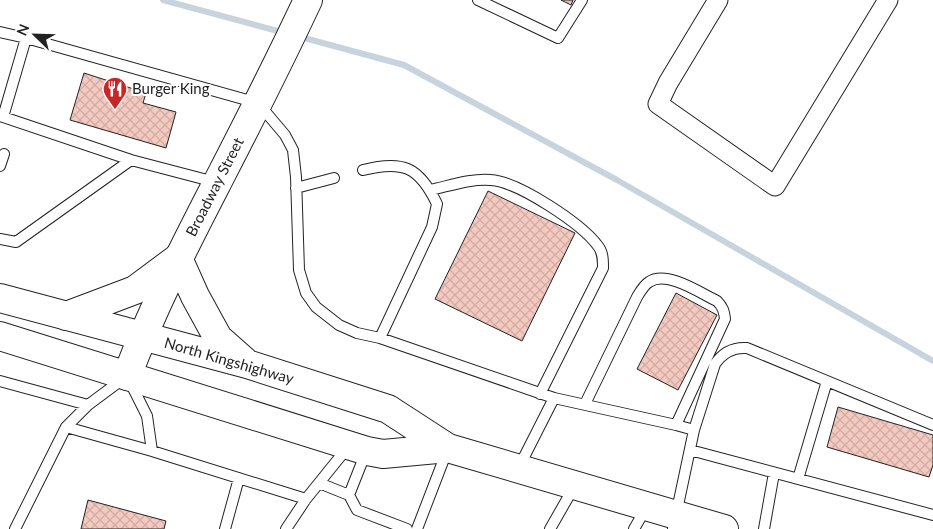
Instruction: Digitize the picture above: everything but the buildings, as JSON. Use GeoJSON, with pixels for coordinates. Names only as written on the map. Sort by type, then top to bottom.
{"type":"FeatureCollection","features":[{"type":"Feature","properties":{"kind":"main road","name":"Broadway Street"},"geometry":{"type":"LineString","coordinates":[[127,376],[142,336],[178,258],[264,91],[308,0]]}},
{"type":"Feature","properties":{"kind":"main road"},"geometry":{"type":"LineString","coordinates":[[66,316],[135,290],[178,258],[195,296],[218,338],[247,364]]}},
{"type":"Feature","properties":{"kind":"main road","name":"North Kingshighway"},"geometry":{"type":"LineString","coordinates":[[0,298],[247,364],[388,409],[448,448],[575,486],[640,518],[721,529]]}},
{"type":"Feature","properties":{"kind":"main road","name":"North Kingshighway"},"geometry":{"type":"LineString","coordinates":[[0,336],[358,449],[383,454],[448,448]]}},
{"type":"Feature","properties":{"kind":"street"},"geometry":{"type":"LineString","coordinates":[[718,0],[668,83],[658,104],[776,186],[888,0]]}},
{"type":"Feature","properties":{"kind":"lane"},"geometry":{"type":"LineString","coordinates":[[478,0],[558,38],[582,0]]}},
{"type":"Feature","properties":{"kind":"lane"},"geometry":{"type":"LineString","coordinates":[[0,32],[264,91],[293,150],[299,270],[306,293],[316,307],[339,326],[380,338],[540,394],[694,430]]}},
{"type":"Feature","properties":{"kind":"lane"},"geometry":{"type":"LineString","coordinates":[[26,38],[2,116],[132,160],[217,183]]}},
{"type":"Feature","properties":{"kind":"lane"},"geometry":{"type":"LineString","coordinates":[[0,166],[4,154]]}},
{"type":"Feature","properties":{"kind":"lane"},"geometry":{"type":"LineString","coordinates":[[0,239],[16,242],[132,160]]}},
{"type":"Feature","properties":{"kind":"lane"},"geometry":{"type":"LineString","coordinates":[[364,170],[385,164],[400,166],[412,171],[424,180],[437,204],[432,226],[380,338]]}},
{"type":"Feature","properties":{"kind":"lane"},"geometry":{"type":"LineString","coordinates":[[296,188],[334,178]]}},
{"type":"Feature","properties":{"kind":"lane"},"geometry":{"type":"LineString","coordinates":[[430,190],[481,179],[493,180],[514,187],[540,199],[588,235],[600,248],[603,268],[540,394]]}},
{"type":"Feature","properties":{"kind":"lane"},"geometry":{"type":"LineString","coordinates":[[585,404],[637,297],[647,283],[655,278],[676,280],[717,301],[724,310],[725,319],[676,425]]}},
{"type":"Feature","properties":{"kind":"lane"},"geometry":{"type":"LineString","coordinates":[[675,522],[694,430],[716,364],[722,355],[738,347],[747,348],[933,425]]}},
{"type":"Feature","properties":{"kind":"lane"},"geometry":{"type":"LineString","coordinates":[[15,529],[66,427],[88,404],[127,376],[147,416],[152,451]]}},
{"type":"Feature","properties":{"kind":"lane"},"geometry":{"type":"LineString","coordinates":[[798,479],[827,381]]}},
{"type":"Feature","properties":{"kind":"lane"},"geometry":{"type":"LineString","coordinates":[[0,382],[88,404]]}},
{"type":"Feature","properties":{"kind":"lane"},"geometry":{"type":"LineString","coordinates":[[518,470],[554,398]]}},
{"type":"Feature","properties":{"kind":"lane"},"geometry":{"type":"LineString","coordinates":[[66,427],[152,451],[306,499]]}},
{"type":"Feature","properties":{"kind":"lane"},"geometry":{"type":"LineString","coordinates":[[417,529],[448,448]]}},
{"type":"Feature","properties":{"kind":"lane"},"geometry":{"type":"LineString","coordinates":[[286,529],[319,483],[358,449]]}},
{"type":"Feature","properties":{"kind":"lane"},"geometry":{"type":"LineString","coordinates":[[358,449],[349,495],[357,510],[406,529]]}},
{"type":"Feature","properties":{"kind":"lane"},"geometry":{"type":"LineString","coordinates":[[690,450],[933,515]]}},
{"type":"Feature","properties":{"kind":"lane"},"geometry":{"type":"LineString","coordinates":[[764,529],[774,473]]}},
{"type":"Feature","properties":{"kind":"lane"},"geometry":{"type":"LineString","coordinates":[[225,529],[239,478]]}},
{"type":"Feature","properties":{"kind":"lane"},"geometry":{"type":"LineString","coordinates":[[319,483],[349,495]]}},
{"type":"Feature","properties":{"kind":"lane"},"geometry":{"type":"LineString","coordinates":[[550,529],[575,486]]}},
{"type":"Feature","properties":{"kind":"waterway"},"geometry":{"type":"LineString","coordinates":[[163,0],[285,33]]}},
{"type":"Feature","properties":{"kind":"waterway"},"geometry":{"type":"LineString","coordinates":[[297,36],[404,65],[617,180],[933,361]]}},
{"type":"Feature","properties":{"kind":"place","name":"Burger King"},"geometry":{"type":"Point","coordinates":[115,110]}}]}
